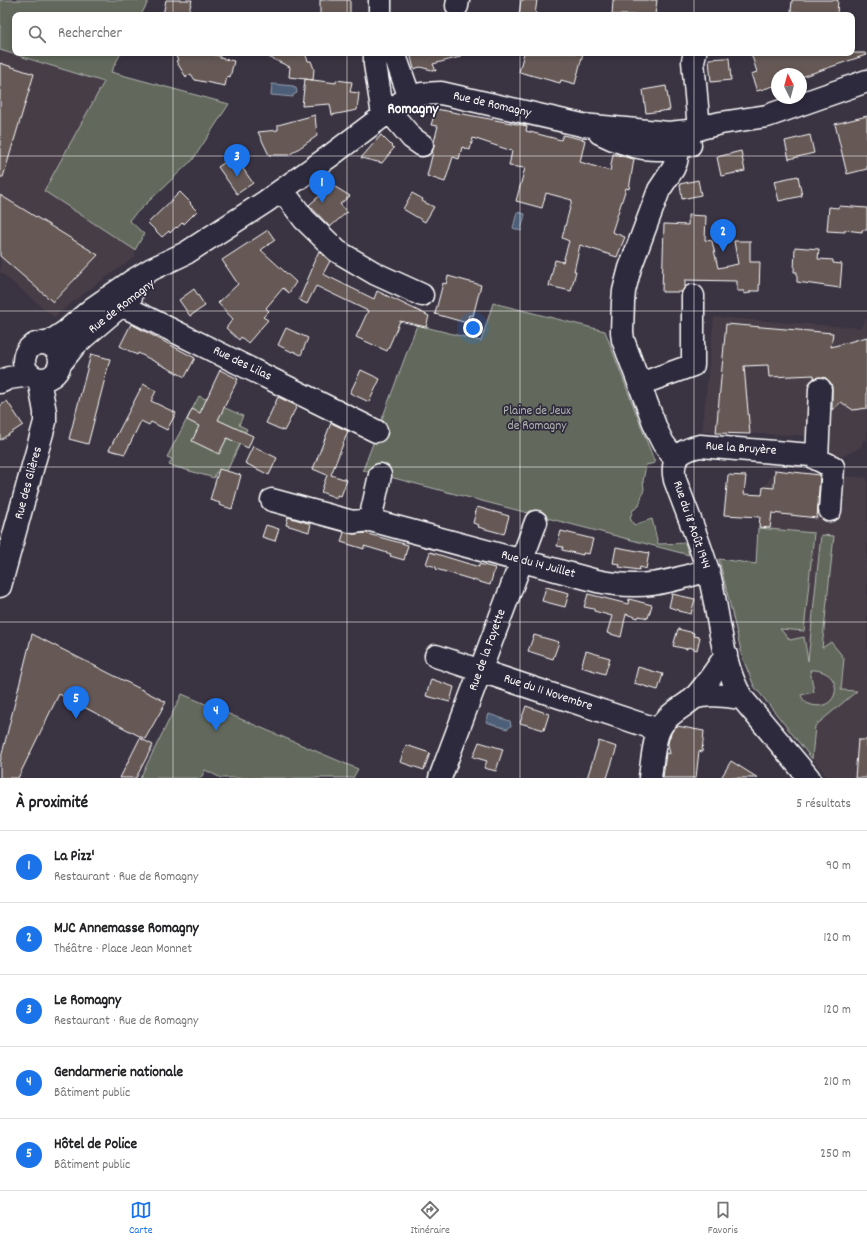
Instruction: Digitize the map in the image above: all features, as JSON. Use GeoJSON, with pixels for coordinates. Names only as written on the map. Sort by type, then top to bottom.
{"type":"FeatureCollection","features":[{"type":"Feature","properties":{"kind":"street"},"geometry":{"type":"LineString","coordinates":[[380,0],[380,12]]}},
{"type":"Feature","properties":{"kind":"street"},"geometry":{"type":"LineString","coordinates":[[375,56],[375,64],[386,113],[412,138],[422,145]]}},
{"type":"Feature","properties":{"kind":"street"},"geometry":{"type":"LineString","coordinates":[[395,56],[410,98]]}},
{"type":"Feature","properties":{"kind":"street"},"geometry":{"type":"LineString","coordinates":[[694,56],[693,60],[699,128]]}},
{"type":"Feature","properties":{"kind":"street","name":"Rue de Romagny"},"geometry":{"type":"LineString","coordinates":[[45,373],[75,345],[114,301],[148,271],[186,252],[239,219],[282,190],[386,113],[410,98],[425,93],[441,93],[582,125],[668,140],[699,143],[734,133],[768,116],[867,81]]}},
{"type":"Feature","properties":{"kind":"street","name":"Rue de Romagny"},"geometry":{"type":"LineString","coordinates":[[668,140],[699,128],[768,116]]}},
{"type":"Feature","properties":{"kind":"street"},"geometry":{"type":"LineString","coordinates":[[668,140],[677,157],[675,165],[659,190],[626,281],[622,327],[624,343],[660,438],[676,460]]}},
{"type":"Feature","properties":{"kind":"street"},"geometry":{"type":"LineString","coordinates":[[282,190],[304,219],[337,251],[376,274],[422,294]]}},
{"type":"Feature","properties":{"kind":"street"},"geometry":{"type":"LineString","coordinates":[[640,384],[693,365],[693,296]]}},
{"type":"Feature","properties":{"kind":"street","name":"Rue de Romagny"},"geometry":{"type":"LineString","coordinates":[[25,354],[35,344],[47,344],[65,332],[85,314],[114,301]]}},
{"type":"Feature","properties":{"kind":"street","name":"Rue des Lilas"},"geometry":{"type":"LineString","coordinates":[[114,301],[376,431]]}},
{"type":"Feature","properties":{"kind":"street"},"geometry":{"type":"LineString","coordinates":[[0,382],[9,378],[45,373],[60,359],[54,348],[47,344]]}},
{"type":"Feature","properties":{"kind":"street"},"geometry":{"type":"LineString","coordinates":[[25,354],[24,366],[45,373]]}},
{"type":"Feature","properties":{"kind":"street"},"geometry":{"type":"LineString","coordinates":[[0,366],[25,354]]}},
{"type":"Feature","properties":{"kind":"street","name":"Rue des Glières"},"geometry":{"type":"LineString","coordinates":[[0,586],[44,425],[45,373]]}},
{"type":"Feature","properties":{"kind":"street"},"geometry":{"type":"LineString","coordinates":[[820,389],[814,457],[833,467],[830,510]]}},
{"type":"Feature","properties":{"kind":"street","name":"Rue la Bruyère"},"geometry":{"type":"LineString","coordinates":[[676,460],[678,456],[686,450],[704,446],[814,457]]}},
{"type":"Feature","properties":{"kind":"street","name":"Rue du 18 Août 1944"},"geometry":{"type":"LineString","coordinates":[[676,460],[673,468],[675,480],[708,570],[726,655],[733,679],[742,698],[810,778]]}},
{"type":"Feature","properties":{"kind":"street"},"geometry":{"type":"LineString","coordinates":[[370,520],[380,475]]}},
{"type":"Feature","properties":{"kind":"street","name":"Rue du 14 Juillet"},"geometry":{"type":"LineString","coordinates":[[272,500],[353,522],[370,520],[597,581],[641,586],[662,583],[708,570]]}},
{"type":"Feature","properties":{"kind":"street","name":"Rue de la Fayette"},"geometry":{"type":"LineString","coordinates":[[440,778],[536,522]]}},
{"type":"Feature","properties":{"kind":"street"},"geometry":{"type":"LineString","coordinates":[[650,778],[659,730],[664,722],[673,713],[693,698],[712,677],[726,655]]}},
{"type":"Feature","properties":{"kind":"street","name":"Rue du 11 Novembre"},"geometry":{"type":"LineString","coordinates":[[436,656],[659,730]]}},
{"type":"Feature","properties":{"kind":"street"},"geometry":{"type":"LineString","coordinates":[[693,698],[705,695],[742,698]]}},
{"type":"Feature","properties":{"kind":"shaded area"},"geometry":{"type":"Polygon","coordinates":[[[0,50],[12,54],[12,56],[20,56],[104,82],[45,191],[135,250],[135,257],[84,293],[54,317],[0,272],[0,50]]]}},
{"type":"Feature","properties":{"kind":"shaded area"},"geometry":{"type":"Polygon","coordinates":[[[714,317],[860,328],[867,318],[867,441],[863,440],[861,447],[844,456],[826,454],[821,436],[702,432],[714,317]]]}},
{"type":"Feature","properties":{"kind":"shaded area"},"geometry":{"type":"Polygon","coordinates":[[[775,470],[867,478],[867,778],[828,778],[754,686],[745,667],[719,559],[756,563],[761,493],[775,470]]]}},
{"type":"Feature","properties":{"kind":"green space"},"geometry":{"type":"Polygon","coordinates":[[[0,0],[149,0],[143,12],[12,12],[12,54],[0,50],[0,0]]]}},
{"type":"Feature","properties":{"kind":"green space"},"geometry":{"type":"Polygon","coordinates":[[[20,56],[119,56],[111,72],[229,104],[192,161],[129,220],[144,234],[135,250],[44,191],[104,82],[20,56]]]}},
{"type":"Feature","properties":{"kind":"green space","name":"Plaine de Jeux de Romagny"},"geometry":{"type":"Polygon","coordinates":[[[493,303],[605,331],[655,463],[646,465],[643,481],[644,489],[639,506],[633,510],[630,518],[634,525],[652,519],[658,544],[685,543],[689,555],[363,470],[417,325],[481,341],[493,303]]]}},
{"type":"Feature","properties":{"kind":"green space"},"geometry":{"type":"Polygon","coordinates":[[[199,396],[243,416],[239,425],[247,429],[225,475],[216,472],[214,478],[169,465],[172,459],[167,457],[199,396]]]}},
{"type":"Feature","properties":{"kind":"green space"},"geometry":{"type":"Polygon","coordinates":[[[758,528],[814,533],[804,631],[780,629],[790,640],[804,637],[808,661],[821,535],[834,536],[822,648],[831,642],[844,658],[841,690],[857,691],[815,726],[812,759],[754,686],[743,659],[719,559],[756,564],[758,528]],[[810,670],[814,692],[801,695],[808,704],[822,705],[829,702],[834,697],[834,682],[830,676],[822,672],[810,670]]]}},
{"type":"Feature","properties":{"kind":"green space"},"geometry":{"type":"Polygon","coordinates":[[[182,694],[358,769],[353,778],[221,778],[205,770],[201,778],[140,778],[182,694]]]}},
{"type":"Feature","properties":{"kind":"water"},"geometry":{"type":"Polygon","coordinates":[[[272,84],[294,86],[297,93],[293,95],[293,97],[271,95],[272,84]]]}},
{"type":"Feature","properties":{"kind":"water"},"geometry":{"type":"Polygon","coordinates":[[[517,212],[525,214],[521,231],[513,228],[517,212]]]}},
{"type":"Feature","properties":{"kind":"water"},"geometry":{"type":"Polygon","coordinates":[[[489,714],[510,721],[511,726],[507,729],[486,722],[489,714]]]}},
{"type":"Feature","properties":{"kind":"building"},"geometry":{"type":"Polygon","coordinates":[[[166,0],[192,0],[189,12],[164,12],[166,0]]]}},
{"type":"Feature","properties":{"kind":"building"},"geometry":{"type":"Polygon","coordinates":[[[320,0],[350,0],[350,12],[320,12],[320,0]]]}},
{"type":"Feature","properties":{"kind":"building"},"geometry":{"type":"Polygon","coordinates":[[[521,0],[537,0],[535,12],[519,12],[521,0]]]}},
{"type":"Feature","properties":{"kind":"building"},"geometry":{"type":"Polygon","coordinates":[[[613,0],[657,0],[655,12],[612,12],[613,0]]]}},
{"type":"Feature","properties":{"kind":"building"},"geometry":{"type":"Polygon","coordinates":[[[792,0],[838,0],[837,12],[791,12],[792,0]]]}},
{"type":"Feature","properties":{"kind":"building"},"geometry":{"type":"Polygon","coordinates":[[[855,53],[865,53],[866,55],[807,75],[807,68],[771,68],[771,87],[757,91],[751,74],[757,72],[752,56],[855,56],[855,53]]]}},
{"type":"Feature","properties":{"kind":"building"},"geometry":{"type":"Polygon","coordinates":[[[176,56],[220,56],[220,58],[234,61],[230,77],[227,76],[225,86],[195,80],[191,74],[186,77],[176,61],[178,60],[176,56]]]}},
{"type":"Feature","properties":{"kind":"building"},"geometry":{"type":"Polygon","coordinates":[[[266,56],[306,56],[308,61],[311,61],[314,69],[313,80],[289,77],[290,67],[266,56]]]}},
{"type":"Feature","properties":{"kind":"building"},"geometry":{"type":"Polygon","coordinates":[[[411,56],[460,56],[433,64],[436,71],[420,67],[414,69],[411,56]]]}},
{"type":"Feature","properties":{"kind":"building"},"geometry":{"type":"Polygon","coordinates":[[[523,56],[582,56],[575,84],[561,80],[560,83],[519,72],[523,56]]]}},
{"type":"Feature","properties":{"kind":"building"},"geometry":{"type":"Polygon","coordinates":[[[729,58],[731,80],[711,82],[709,59],[729,58]]]}},
{"type":"Feature","properties":{"kind":"building"},"geometry":{"type":"Polygon","coordinates":[[[0,63],[34,74],[3,177],[0,177],[0,63]]]}},
{"type":"Feature","properties":{"kind":"building"},"geometry":{"type":"Polygon","coordinates":[[[305,79],[336,83],[336,80],[352,82],[350,92],[359,93],[357,110],[332,115],[330,104],[302,106],[305,79]]]}},
{"type":"Feature","properties":{"kind":"building"},"geometry":{"type":"Polygon","coordinates":[[[666,86],[670,110],[646,113],[643,90],[666,86]]]}},
{"type":"Feature","properties":{"kind":"building"},"geometry":{"type":"Polygon","coordinates":[[[436,109],[527,126],[526,131],[561,140],[563,135],[585,140],[580,162],[610,171],[613,154],[634,159],[629,189],[626,188],[612,232],[625,237],[617,257],[580,245],[571,291],[549,286],[555,260],[563,262],[569,241],[562,238],[572,200],[546,193],[542,208],[516,201],[525,168],[509,166],[512,151],[473,138],[470,150],[462,147],[459,159],[453,157],[445,182],[427,176],[438,126],[431,125],[436,109]]]}},
{"type":"Feature","properties":{"kind":"building"},"geometry":{"type":"Polygon","coordinates":[[[315,115],[317,136],[289,155],[269,155],[258,132],[278,130],[278,125],[315,115]]]}},
{"type":"Feature","properties":{"kind":"building"},"geometry":{"type":"Polygon","coordinates":[[[867,116],[867,169],[847,174],[835,124],[867,116]]]}},
{"type":"Feature","properties":{"kind":"building"},"geometry":{"type":"Polygon","coordinates":[[[381,135],[394,148],[382,163],[361,158],[381,135]]]}},
{"type":"Feature","properties":{"kind":"building"},"geometry":{"type":"Polygon","coordinates":[[[810,135],[814,153],[789,159],[785,141],[810,135]]]}},
{"type":"Feature","properties":{"kind":"building"},"geometry":{"type":"Polygon","coordinates":[[[741,151],[745,171],[721,176],[717,157],[741,151]]]}},
{"type":"Feature","properties":{"kind":"building"},"geometry":{"type":"Polygon","coordinates":[[[234,156],[253,183],[237,194],[218,167],[234,156]]]}},
{"type":"Feature","properties":{"kind":"building"},"geometry":{"type":"Polygon","coordinates":[[[798,176],[802,196],[779,201],[774,181],[798,176]]]}},
{"type":"Feature","properties":{"kind":"building"},"geometry":{"type":"Polygon","coordinates":[[[698,180],[701,195],[682,199],[680,184],[698,180]]]}},
{"type":"Feature","properties":{"kind":"building"},"geometry":{"type":"Polygon","coordinates":[[[332,185],[350,196],[340,204],[347,212],[330,227],[309,205],[332,185]]]}},
{"type":"Feature","properties":{"kind":"building"},"geometry":{"type":"Polygon","coordinates":[[[180,192],[197,211],[184,224],[183,222],[170,233],[169,231],[162,237],[148,223],[180,192]]]}},
{"type":"Feature","properties":{"kind":"building"},"geometry":{"type":"Polygon","coordinates":[[[412,193],[423,199],[422,201],[434,207],[425,222],[403,209],[412,193]]]}},
{"type":"Feature","properties":{"kind":"building"},"geometry":{"type":"Polygon","coordinates":[[[0,195],[98,255],[53,302],[0,256],[0,195]]]}},
{"type":"Feature","properties":{"kind":"building"},"geometry":{"type":"Polygon","coordinates":[[[839,206],[867,208],[867,230],[862,230],[862,232],[845,230],[845,232],[827,231],[829,207],[838,208],[839,206]]]}},
{"type":"Feature","properties":{"kind":"building"},"geometry":{"type":"Polygon","coordinates":[[[688,215],[706,216],[705,240],[712,241],[718,268],[738,264],[734,241],[750,241],[750,262],[760,262],[759,291],[750,291],[750,293],[744,294],[744,291],[737,291],[737,281],[685,280],[685,287],[682,292],[662,292],[664,224],[688,225],[688,215]]]}},
{"type":"Feature","properties":{"kind":"building"},"geometry":{"type":"Polygon","coordinates":[[[268,230],[275,240],[261,250],[296,282],[289,293],[283,288],[266,308],[269,311],[263,317],[268,320],[248,343],[241,337],[239,340],[226,328],[233,319],[218,303],[238,284],[222,260],[268,230]]]}},
{"type":"Feature","properties":{"kind":"building"},"geometry":{"type":"Polygon","coordinates":[[[795,247],[819,249],[818,259],[833,260],[833,263],[842,264],[840,288],[797,282],[797,272],[794,272],[795,247]]]}},
{"type":"Feature","properties":{"kind":"building"},"geometry":{"type":"Polygon","coordinates":[[[319,251],[330,261],[323,274],[374,299],[377,291],[429,316],[426,327],[400,321],[387,351],[356,337],[368,311],[316,286],[307,304],[299,300],[319,251]]]}},
{"type":"Feature","properties":{"kind":"building"},"geometry":{"type":"Polygon","coordinates":[[[448,276],[481,285],[473,316],[469,315],[467,323],[435,314],[443,283],[446,284],[448,276]]]}},
{"type":"Feature","properties":{"kind":"building"},"geometry":{"type":"Polygon","coordinates":[[[194,289],[205,306],[190,316],[179,300],[194,289]]]}},
{"type":"Feature","properties":{"kind":"building"},"geometry":{"type":"Polygon","coordinates":[[[131,324],[195,358],[185,377],[138,353],[137,355],[120,346],[131,324]]]}},
{"type":"Feature","properties":{"kind":"building"},"geometry":{"type":"Polygon","coordinates":[[[726,324],[833,333],[831,347],[867,337],[867,408],[853,410],[841,402],[832,410],[831,383],[826,378],[814,378],[814,375],[769,377],[768,365],[744,366],[750,434],[716,433],[726,324]]]}},
{"type":"Feature","properties":{"kind":"building"},"geometry":{"type":"Polygon","coordinates":[[[286,328],[308,338],[301,355],[278,345],[286,328]]]}},
{"type":"Feature","properties":{"kind":"building"},"geometry":{"type":"Polygon","coordinates":[[[91,354],[110,359],[88,444],[69,439],[91,354]]]}},
{"type":"Feature","properties":{"kind":"building"},"geometry":{"type":"Polygon","coordinates":[[[220,370],[238,379],[218,420],[253,436],[248,448],[227,438],[219,454],[192,441],[199,426],[187,420],[192,409],[200,413],[220,370]]]}},
{"type":"Feature","properties":{"kind":"building"},"geometry":{"type":"Polygon","coordinates":[[[361,370],[380,379],[369,402],[350,393],[361,370]]]}},
{"type":"Feature","properties":{"kind":"building"},"geometry":{"type":"Polygon","coordinates":[[[143,384],[156,391],[151,401],[176,413],[167,430],[151,422],[149,425],[141,421],[125,454],[109,450],[143,384]]]}},
{"type":"Feature","properties":{"kind":"building"},"geometry":{"type":"Polygon","coordinates":[[[278,397],[297,406],[284,431],[266,423],[278,397]]]}},
{"type":"Feature","properties":{"kind":"building"},"geometry":{"type":"Polygon","coordinates":[[[7,401],[23,425],[0,440],[0,406],[7,401]]]}},
{"type":"Feature","properties":{"kind":"building"},"geometry":{"type":"Polygon","coordinates":[[[331,423],[348,431],[331,475],[347,480],[341,496],[337,495],[337,498],[321,492],[327,475],[313,469],[331,423]]]}},
{"type":"Feature","properties":{"kind":"building"},"geometry":{"type":"Polygon","coordinates":[[[253,446],[277,458],[269,475],[245,463],[253,446]]]}},
{"type":"Feature","properties":{"kind":"building"},"geometry":{"type":"Polygon","coordinates":[[[219,469],[241,475],[232,509],[219,505],[220,503],[210,500],[219,469]]]}},
{"type":"Feature","properties":{"kind":"building"},"geometry":{"type":"Polygon","coordinates":[[[775,470],[820,475],[817,518],[772,513],[770,528],[759,527],[760,517],[724,515],[728,475],[746,476],[744,494],[762,495],[763,487],[774,488],[775,470]]]}},
{"type":"Feature","properties":{"kind":"building"},"geometry":{"type":"Polygon","coordinates":[[[477,507],[509,516],[504,534],[478,527],[479,525],[473,523],[477,507]]]}},
{"type":"Feature","properties":{"kind":"building"},"geometry":{"type":"Polygon","coordinates":[[[288,517],[311,524],[309,532],[286,525],[288,517]]]}},
{"type":"Feature","properties":{"kind":"building"},"geometry":{"type":"Polygon","coordinates":[[[266,525],[279,529],[275,541],[262,537],[266,525]]]}},
{"type":"Feature","properties":{"kind":"building"},"geometry":{"type":"Polygon","coordinates":[[[561,531],[593,539],[589,554],[583,553],[583,555],[562,550],[563,547],[557,546],[561,531]]]}},
{"type":"Feature","properties":{"kind":"building"},"geometry":{"type":"Polygon","coordinates":[[[344,532],[354,534],[367,533],[408,545],[404,560],[390,556],[391,554],[364,546],[364,549],[341,542],[344,532]]]}},
{"type":"Feature","properties":{"kind":"building"},"geometry":{"type":"Polygon","coordinates":[[[616,547],[649,553],[646,569],[640,567],[639,570],[619,567],[620,564],[613,563],[616,547]]]}},
{"type":"Feature","properties":{"kind":"building"},"geometry":{"type":"Polygon","coordinates":[[[430,552],[479,567],[479,564],[495,568],[490,585],[436,569],[436,567],[426,564],[430,552]]]}},
{"type":"Feature","properties":{"kind":"building"},"geometry":{"type":"Polygon","coordinates":[[[546,587],[569,593],[565,607],[542,601],[546,587]]]}},
{"type":"Feature","properties":{"kind":"building"},"geometry":{"type":"Polygon","coordinates":[[[588,594],[628,604],[629,599],[652,605],[648,618],[639,616],[638,618],[626,614],[621,637],[607,633],[612,616],[584,607],[588,594]]]}},
{"type":"Feature","properties":{"kind":"building"},"geometry":{"type":"Polygon","coordinates":[[[672,594],[695,599],[691,614],[669,607],[672,594]]]}},
{"type":"Feature","properties":{"kind":"building"},"geometry":{"type":"Polygon","coordinates":[[[678,629],[694,633],[693,636],[700,637],[697,650],[688,647],[687,649],[673,646],[678,629]]]}},
{"type":"Feature","properties":{"kind":"building"},"geometry":{"type":"Polygon","coordinates":[[[32,634],[166,702],[145,739],[59,694],[18,778],[0,778],[0,762],[32,634]]]}},
{"type":"Feature","properties":{"kind":"building"},"geometry":{"type":"Polygon","coordinates":[[[534,635],[559,642],[553,659],[528,651],[534,635]]]}},
{"type":"Feature","properties":{"kind":"building"},"geometry":{"type":"Polygon","coordinates":[[[586,651],[610,658],[605,674],[581,667],[586,651]]]}},
{"type":"Feature","properties":{"kind":"building"},"geometry":{"type":"Polygon","coordinates":[[[638,667],[663,674],[658,690],[634,683],[638,667]]]}},
{"type":"Feature","properties":{"kind":"building"},"geometry":{"type":"Polygon","coordinates":[[[431,679],[454,687],[450,702],[426,696],[431,679]]]}},
{"type":"Feature","properties":{"kind":"building"},"geometry":{"type":"Polygon","coordinates":[[[526,706],[549,714],[544,730],[520,723],[526,706]]]}},
{"type":"Feature","properties":{"kind":"building"},"geometry":{"type":"Polygon","coordinates":[[[677,726],[704,731],[702,752],[699,751],[696,778],[663,778],[666,753],[670,754],[668,744],[669,739],[672,731],[677,726]]]}},
{"type":"Feature","properties":{"kind":"building"},"geometry":{"type":"Polygon","coordinates":[[[140,738],[153,745],[136,778],[120,778],[140,738]]]}},
{"type":"Feature","properties":{"kind":"building"},"geometry":{"type":"Polygon","coordinates":[[[858,740],[867,740],[867,778],[855,778],[858,740]]]}},
{"type":"Feature","properties":{"kind":"building"},"geometry":{"type":"Polygon","coordinates":[[[599,741],[617,747],[607,778],[587,778],[599,741]]]}},
{"type":"Feature","properties":{"kind":"building"},"geometry":{"type":"Polygon","coordinates":[[[479,742],[503,749],[496,771],[484,768],[487,761],[473,757],[479,742]]]}},
{"type":"Feature","properties":{"kind":"building"},"geometry":{"type":"Polygon","coordinates":[[[406,745],[430,753],[424,770],[400,762],[406,745]]]}},
{"type":"Feature","properties":{"kind":"building"},"geometry":{"type":"Polygon","coordinates":[[[731,761],[758,778],[721,778],[731,761]]]}},
{"type":"Feature","properties":{"kind":"place","name":"Le Romagny"},"geometry":{"type":"Point","coordinates":[237,177]}},
{"type":"Feature","properties":{"kind":"place","name":"La Pizz'"},"geometry":{"type":"Point","coordinates":[322,203]}},
{"type":"Feature","properties":{"kind":"place","name":"MJC Annemasse Romagny"},"geometry":{"type":"Point","coordinates":[723,252]}},
{"type":"Feature","properties":{"kind":"place","name":"Hôtel de Police"},"geometry":{"type":"Point","coordinates":[76,719]}},
{"type":"Feature","properties":{"kind":"place","name":"Gendarmerie nationale"},"geometry":{"type":"Point","coordinates":[216,731]}},
{"type":"Feature","properties":{"kind":"district","name":"Romagny"},"geometry":{"type":"Point","coordinates":[413,110]}}]}
